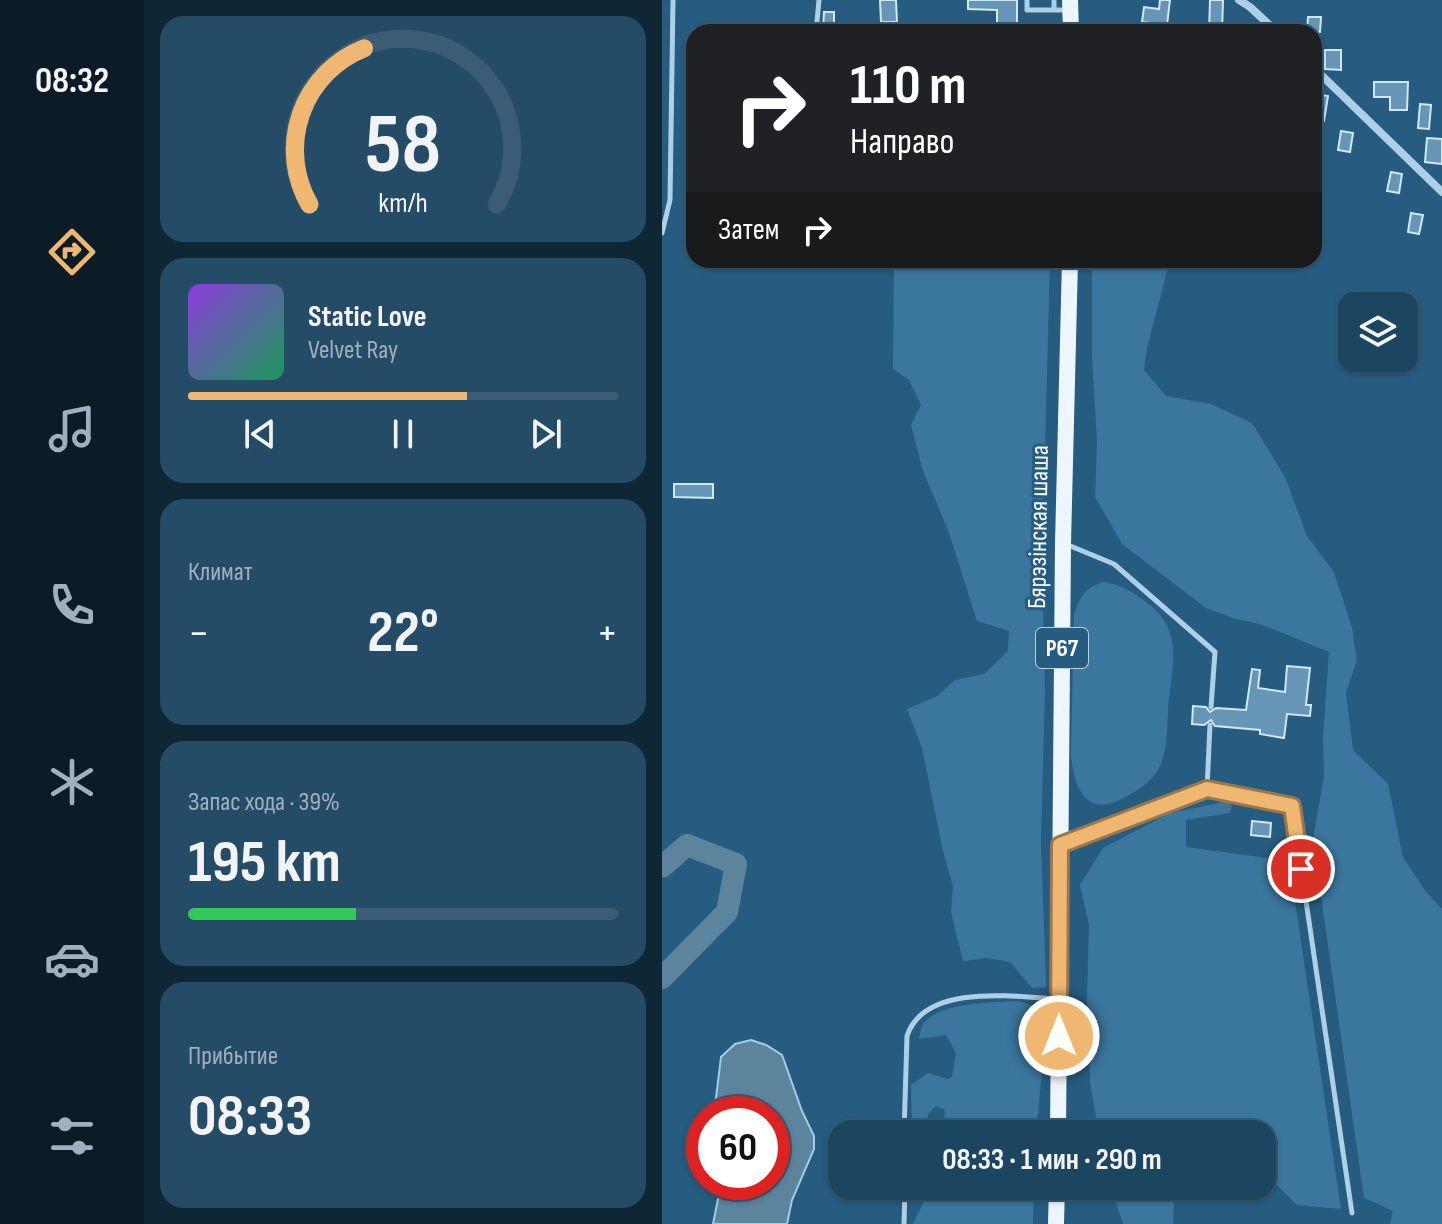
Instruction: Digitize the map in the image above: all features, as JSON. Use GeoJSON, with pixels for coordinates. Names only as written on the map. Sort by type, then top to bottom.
{"type":"FeatureCollection","features":[{"type":"Feature","properties":{"kind":"main road","name":"Бярэзінская шаша"},"geometry":{"type":"LineString","coordinates":[[1058,1120],[1063,543],[1070,268]]}},
{"type":"Feature","properties":{"kind":"main road"},"geometry":{"type":"LineString","coordinates":[[1056,1224],[1057,1200]]}},
{"type":"Feature","properties":{"kind":"street"},"geometry":{"type":"LineString","coordinates":[[1239,0],[1268,24]]}},
{"type":"Feature","properties":{"kind":"street"},"geometry":{"type":"LineString","coordinates":[[1322,76],[1442,192]]}},
{"type":"Feature","properties":{"kind":"lane"},"geometry":{"type":"LineString","coordinates":[[662,233],[670,200],[673,0]]}},
{"type":"Feature","properties":{"kind":"lane"},"geometry":{"type":"LineString","coordinates":[[817,24],[819,0]]}},
{"type":"Feature","properties":{"kind":"lane"},"geometry":{"type":"LineString","coordinates":[[1027,0],[1027,10],[1065,7]]}},
{"type":"Feature","properties":{"kind":"lane"},"geometry":{"type":"LineString","coordinates":[[1054,0],[1065,7]]}},
{"type":"Feature","properties":{"kind":"lane"},"geometry":{"type":"LineString","coordinates":[[1063,543],[1114,564],[1215,652],[1211,707]]}},
{"type":"Feature","properties":{"kind":"lane"},"geometry":{"type":"LineString","coordinates":[[1207,789],[1210,725]]}},
{"type":"Feature","properties":{"kind":"lane"},"geometry":{"type":"LineString","coordinates":[[1060,845],[1207,789],[1292,806],[1352,1213]]}},
{"type":"Feature","properties":{"kind":"lane"},"geometry":{"type":"LineString","coordinates":[[904,1120],[907,1036],[911,1025],[926,1010],[968,997],[1009,995],[1059,1000]]}},
{"type":"Feature","properties":{"kind":"lane"},"geometry":{"type":"LineString","coordinates":[[904,1224],[905,1200]]}},
{"type":"Feature","properties":{"kind":"shaded area"},"geometry":{"type":"Polygon","coordinates":[[[894,268],[1050,268],[1042,561],[1045,690],[1041,841],[1046,987],[1032,988],[1010,962],[987,958],[963,961],[951,912],[953,886],[922,748],[907,709],[937,696],[955,680],[984,674],[1008,651],[1009,631],[977,621],[948,530],[923,471],[911,425],[921,405],[909,380],[893,369],[894,268]]]}},
{"type":"Feature","properties":{"kind":"shaded area"},"geometry":{"type":"Polygon","coordinates":[[[1092,268],[1168,268],[1144,370],[1166,396],[1211,404],[1252,423],[1285,477],[1307,536],[1334,572],[1352,628],[1357,660],[1346,692],[1353,750],[1388,784],[1403,857],[1426,892],[1442,909],[1442,1224],[1390,1224],[1393,1211],[1364,1198],[1313,840],[1324,776],[1323,738],[1329,652],[1263,625],[1206,608],[1122,544],[1095,497],[1097,442],[1092,357],[1092,268]]]}},
{"type":"Feature","properties":{"kind":"shaded area"},"geometry":{"type":"Polygon","coordinates":[[[1103,582],[1128,590],[1156,610],[1171,635],[1173,662],[1165,748],[1158,770],[1131,794],[1112,803],[1101,804],[1092,802],[1079,789],[1071,754],[1074,615],[1084,594],[1103,582]]]}},
{"type":"Feature","properties":{"kind":"shaded area"},"geometry":{"type":"Polygon","coordinates":[[[1228,801],[1232,806],[1230,813],[1186,820],[1186,847],[1289,861],[1341,1209],[1297,1205],[1276,1184],[1276,1120],[1097,1120],[1090,1083],[1087,997],[1089,925],[1080,885],[1103,848],[1170,813],[1228,801]]]}},
{"type":"Feature","properties":{"kind":"shaded area"},"geometry":{"type":"Polygon","coordinates":[[[1019,1001],[1048,1010],[1037,1120],[944,1120],[945,1110],[936,1106],[928,1114],[928,1120],[912,1120],[911,1085],[928,1073],[948,1079],[952,1077],[956,1053],[946,1035],[919,1039],[922,1026],[939,1012],[981,1003],[1019,1001]]]}},
{"type":"Feature","properties":{"kind":"shaded area"},"geometry":{"type":"Polygon","coordinates":[[[751,1040],[782,1055],[814,1136],[814,1149],[792,1200],[787,1224],[713,1224],[718,1200],[790,1200],[790,1096],[716,1096],[721,1057],[735,1044],[751,1040]]]}},
{"type":"Feature","properties":{"kind":"shaded area"},"geometry":{"type":"Polygon","coordinates":[[[926,1200],[1034,1200],[1033,1224],[913,1224],[926,1200]]]}},
{"type":"Feature","properties":{"kind":"shaded area"},"geometry":{"type":"Polygon","coordinates":[[[1115,1200],[1174,1200],[1173,1224],[1123,1224],[1115,1200]]]}},
{"type":"Feature","properties":{"kind":"building"},"geometry":{"type":"Polygon","coordinates":[[[880,0],[896,0],[897,22],[881,22],[880,0]]]}},
{"type":"Feature","properties":{"kind":"building"},"geometry":{"type":"Polygon","coordinates":[[[968,0],[1017,0],[1017,24],[997,24],[997,10],[968,9],[968,0]]]}},
{"type":"Feature","properties":{"kind":"building"},"geometry":{"type":"Polygon","coordinates":[[[1160,0],[1170,0],[1167,24],[1142,22],[1144,7],[1159,9],[1160,0]]]}},
{"type":"Feature","properties":{"kind":"building"},"geometry":{"type":"Polygon","coordinates":[[[1210,0],[1223,0],[1222,24],[1209,24],[1210,0]]]}},
{"type":"Feature","properties":{"kind":"building"},"geometry":{"type":"Polygon","coordinates":[[[824,12],[834,12],[834,24],[823,24],[824,12]]]}},
{"type":"Feature","properties":{"kind":"building"},"geometry":{"type":"Polygon","coordinates":[[[1308,17],[1321,17],[1321,24],[1308,24],[1308,17]]]}},
{"type":"Feature","properties":{"kind":"building"},"geometry":{"type":"Polygon","coordinates":[[[1325,50],[1341,50],[1341,70],[1325,69],[1325,50]]]}},
{"type":"Feature","properties":{"kind":"building"},"geometry":{"type":"Polygon","coordinates":[[[1374,82],[1408,82],[1407,110],[1390,110],[1390,97],[1374,97],[1374,82]]]}},
{"type":"Feature","properties":{"kind":"building"},"geometry":{"type":"Polygon","coordinates":[[[1322,95],[1328,96],[1322,121],[1322,95]]]}},
{"type":"Feature","properties":{"kind":"building"},"geometry":{"type":"Polygon","coordinates":[[[1420,104],[1431,105],[1429,129],[1418,128],[1420,104]]]}},
{"type":"Feature","properties":{"kind":"building"},"geometry":{"type":"Polygon","coordinates":[[[1341,131],[1353,133],[1350,152],[1338,150],[1341,131]]]}},
{"type":"Feature","properties":{"kind":"building"},"geometry":{"type":"Polygon","coordinates":[[[1427,138],[1442,139],[1442,164],[1425,162],[1427,138]]]}},
{"type":"Feature","properties":{"kind":"building"},"geometry":{"type":"Polygon","coordinates":[[[1391,172],[1402,174],[1399,193],[1387,191],[1391,172]]]}},
{"type":"Feature","properties":{"kind":"building"},"geometry":{"type":"Polygon","coordinates":[[[1411,213],[1423,215],[1419,234],[1408,232],[1411,213]]]}},
{"type":"Feature","properties":{"kind":"building"},"geometry":{"type":"Polygon","coordinates":[[[674,484],[713,484],[713,498],[674,497],[674,484]]]}},
{"type":"Feature","properties":{"kind":"building"},"geometry":{"type":"Polygon","coordinates":[[[1287,666],[1310,668],[1306,705],[1311,705],[1310,716],[1287,714],[1284,738],[1260,734],[1260,730],[1215,726],[1211,720],[1204,725],[1192,724],[1193,706],[1206,707],[1210,712],[1216,708],[1246,710],[1252,669],[1260,670],[1258,688],[1285,692],[1287,666]]]}},
{"type":"Feature","properties":{"kind":"building"},"geometry":{"type":"Polygon","coordinates":[[[1252,821],[1271,823],[1270,837],[1251,835],[1252,821]]]}},
{"type":"Feature","properties":{"kind":"waterway"},"geometry":{"type":"LineString","coordinates":[[662,867],[687,845],[736,864],[727,912],[662,978]]}},
{"type":"Feature","properties":{"kind":"route"},"geometry":{"type":"LineString","coordinates":[[1059,1036],[1060,845],[1207,789],[1292,806],[1301,869]]}}]}
